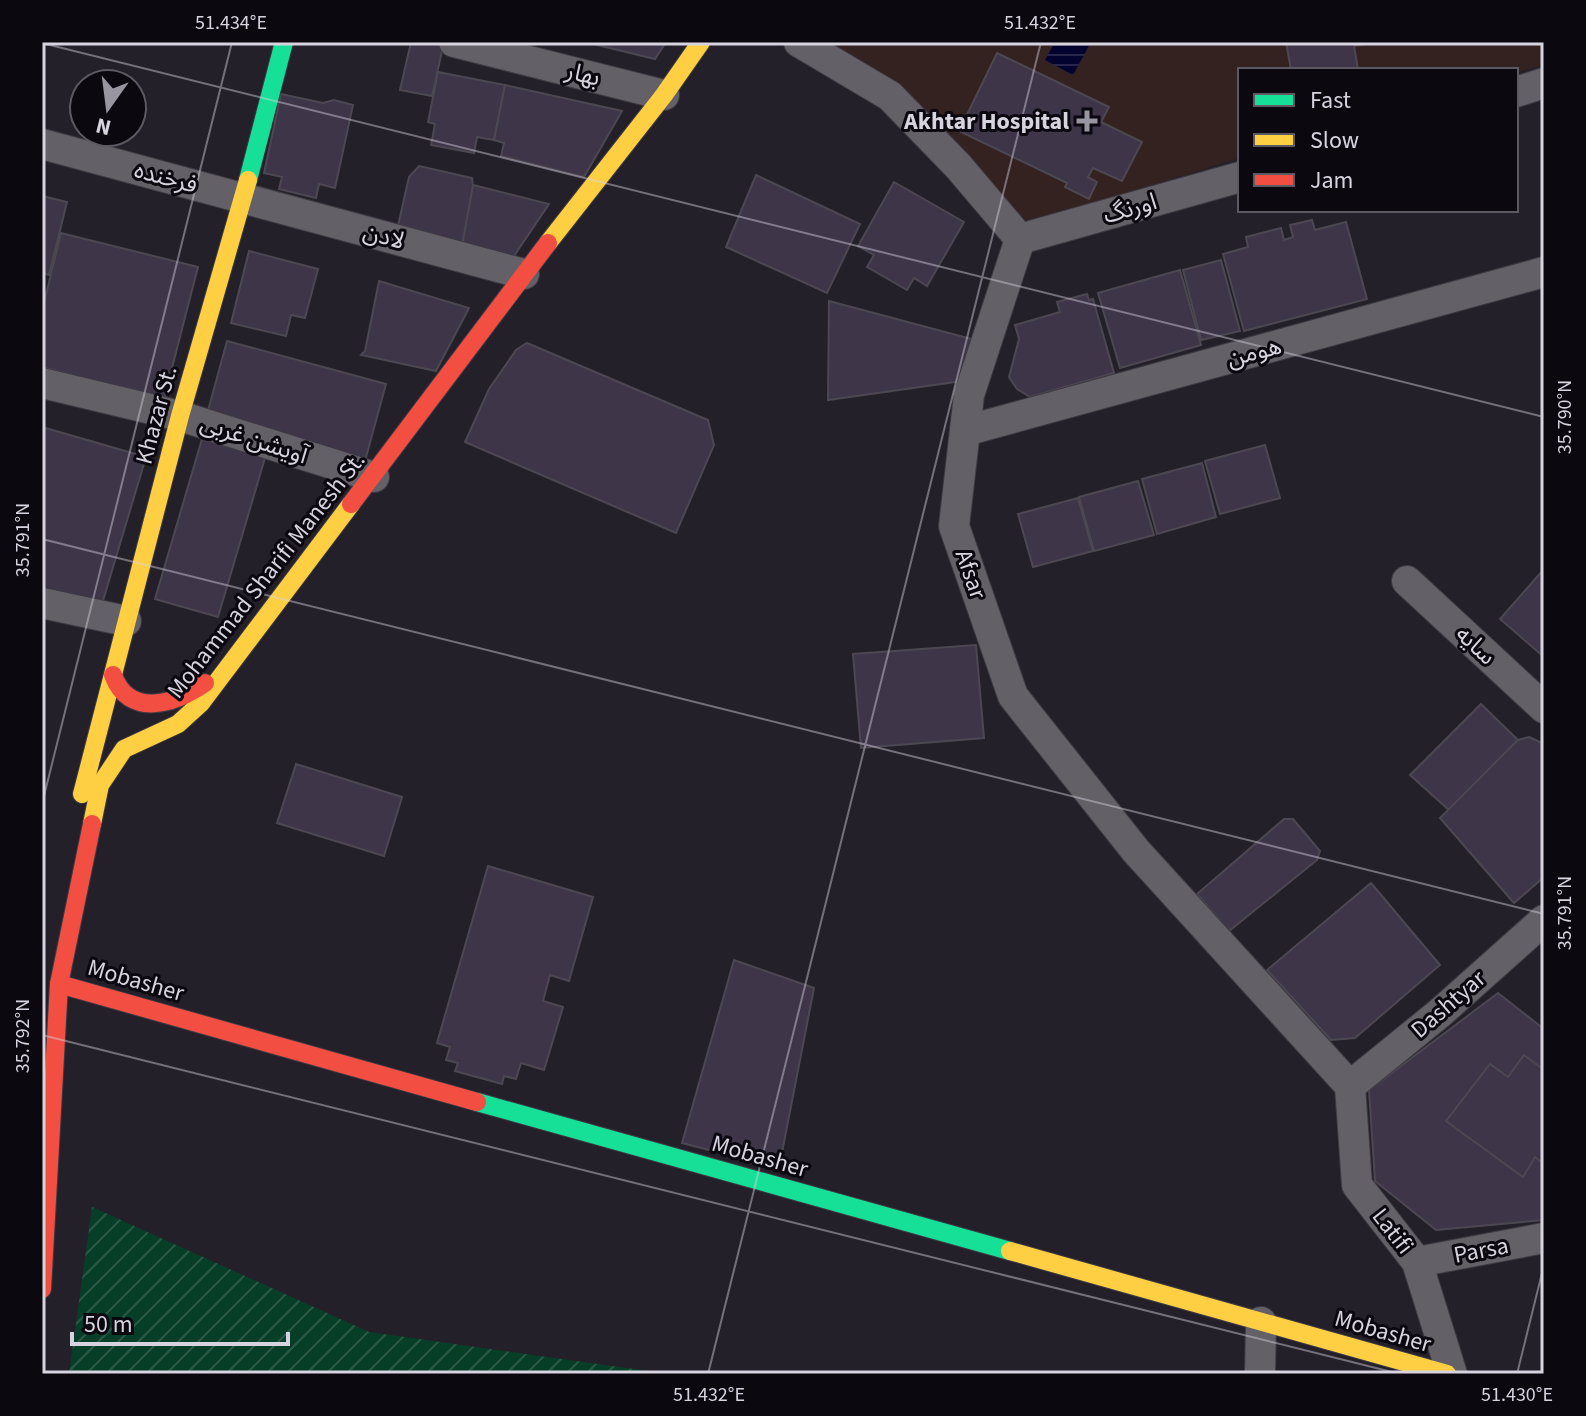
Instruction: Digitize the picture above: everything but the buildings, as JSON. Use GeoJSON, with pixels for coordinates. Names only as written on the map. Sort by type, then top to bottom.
{"type":"FeatureCollection","features":[{"type":"Feature","properties":{"kind":"street","name":"Khazar St."},"geometry":{"type":"LineString","coordinates":[[80,802],[180,416],[284,42]]}},
{"type":"Feature","properties":{"kind":"street","name":"بهار"},"geometry":{"type":"LineString","coordinates":[[454,42],[664,95]]}},
{"type":"Feature","properties":{"kind":"street","name":"Mohammad Sharifi Manesh St."},"geometry":{"type":"LineString","coordinates":[[51,981],[100,785],[124,749],[178,724],[201,703],[524,274],[664,95],[701,42]]}},
{"type":"Feature","properties":{"kind":"street"},"geometry":{"type":"LineString","coordinates":[[799,42],[890,96],[958,166],[1020,239]]}},
{"type":"Feature","properties":{"kind":"street"},"geometry":{"type":"LineString","coordinates":[[1518,91],[1544,83]]}},
{"type":"Feature","properties":{"kind":"street","name":"فرخنده"},"geometry":{"type":"LineString","coordinates":[[42,144],[243,198]]}},
{"type":"Feature","properties":{"kind":"street","name":"اورنگ"},"geometry":{"type":"LineString","coordinates":[[1020,239],[1238,178]]}},
{"type":"Feature","properties":{"kind":"street","name":"لادن"},"geometry":{"type":"LineString","coordinates":[[243,198],[524,274]]}},
{"type":"Feature","properties":{"kind":"street","name":"Afsar"},"geometry":{"type":"LineString","coordinates":[[1020,239],[969,395],[954,526],[1013,696],[1136,851],[1350,1086]]}},
{"type":"Feature","properties":{"kind":"street","name":"هومن"},"geometry":{"type":"LineString","coordinates":[[965,431],[1544,272]]}},
{"type":"Feature","properties":{"kind":"street","name":"آویشن غربی"},"geometry":{"type":"LineString","coordinates":[[42,383],[180,416],[374,477]]}},
{"type":"Feature","properties":{"kind":"street","name":"سایه"},"geometry":{"type":"LineString","coordinates":[[1407,581],[1544,708]]}},
{"type":"Feature","properties":{"kind":"street"},"geometry":{"type":"LineString","coordinates":[[42,603],[126,621]]}},
{"type":"Feature","properties":{"kind":"street"},"geometry":{"type":"LineString","coordinates":[[113,675],[120,691],[136,702],[160,704],[183,698],[198,689],[243,651]]}},
{"type":"Feature","properties":{"kind":"street","name":"Mohammad Sharifi Manesh St."},"geometry":{"type":"LineString","coordinates":[[42,1289],[51,981],[80,802]]}},
{"type":"Feature","properties":{"kind":"street","name":"Dashtyar"},"geometry":{"type":"LineString","coordinates":[[1350,1086],[1441,1012],[1544,920]]}},
{"type":"Feature","properties":{"kind":"street","name":"Mobasher"},"geometry":{"type":"LineString","coordinates":[[51,981],[1450,1374]]}},
{"type":"Feature","properties":{"kind":"street","name":"Latifi"},"geometry":{"type":"LineString","coordinates":[[1350,1086],[1357,1185],[1417,1262],[1450,1374]]}},
{"type":"Feature","properties":{"kind":"street","name":"Parsa"},"geometry":{"type":"LineString","coordinates":[[1417,1262],[1544,1238]]}},
{"type":"Feature","properties":{"kind":"street"},"geometry":{"type":"LineString","coordinates":[[1260,1374],[1261,1322]]}},
{"type":"Feature","properties":{"kind":"shaded area","name":"Akhtar Hospital"},"geometry":{"type":"Polygon","coordinates":[[[827,42],[1544,42],[1544,64],[1518,72],[1518,68],[1238,68],[1238,159],[1028,223],[901,85],[827,42]]]}},
{"type":"Feature","properties":{"kind":"shaded area"},"geometry":{"type":"Polygon","coordinates":[[[1055,42],[1091,42],[1073,75],[1045,60],[1055,42]]]}},
{"type":"Feature","properties":{"kind":"green space"},"geometry":{"type":"Polygon","coordinates":[[[92,1207],[369,1332],[670,1374],[69,1374],[92,1207]]]}},
{"type":"Feature","properties":{"kind":"traffic: fast"},"geometry":{"type":"LineString","coordinates":[[248,180],[284,42]]}},
{"type":"Feature","properties":{"kind":"traffic: fast"},"geometry":{"type":"LineString","coordinates":[[477,1102],[1010,1251]]}},
{"type":"Feature","properties":{"kind":"traffic: slow"},"geometry":{"type":"LineString","coordinates":[[548,243],[664,95],[701,42]]}},
{"type":"Feature","properties":{"kind":"traffic: slow"},"geometry":{"type":"LineString","coordinates":[[82,794],[180,416],[248,180]]}},
{"type":"Feature","properties":{"kind":"traffic: slow"},"geometry":{"type":"LineString","coordinates":[[92,824],[100,785],[124,749],[178,724],[201,703],[351,504]]}},
{"type":"Feature","properties":{"kind":"traffic: slow"},"geometry":{"type":"LineString","coordinates":[[1010,1251],[1447,1374]]}},
{"type":"Feature","properties":{"kind":"traffic: jam"},"geometry":{"type":"LineString","coordinates":[[351,504],[548,243]]}},
{"type":"Feature","properties":{"kind":"traffic: jam"},"geometry":{"type":"LineString","coordinates":[[113,675],[120,689],[141,702],[167,701],[205,683]]}},
{"type":"Feature","properties":{"kind":"traffic: jam"},"geometry":{"type":"LineString","coordinates":[[42,1289],[59,984],[92,824]]}},
{"type":"Feature","properties":{"kind":"traffic: jam"},"geometry":{"type":"LineString","coordinates":[[59,984],[477,1102]]}},
{"type":"Feature","properties":{"kind":"place","name":"Akhtar Hospital"},"geometry":{"type":"Point","coordinates":[1087,121]}}]}
